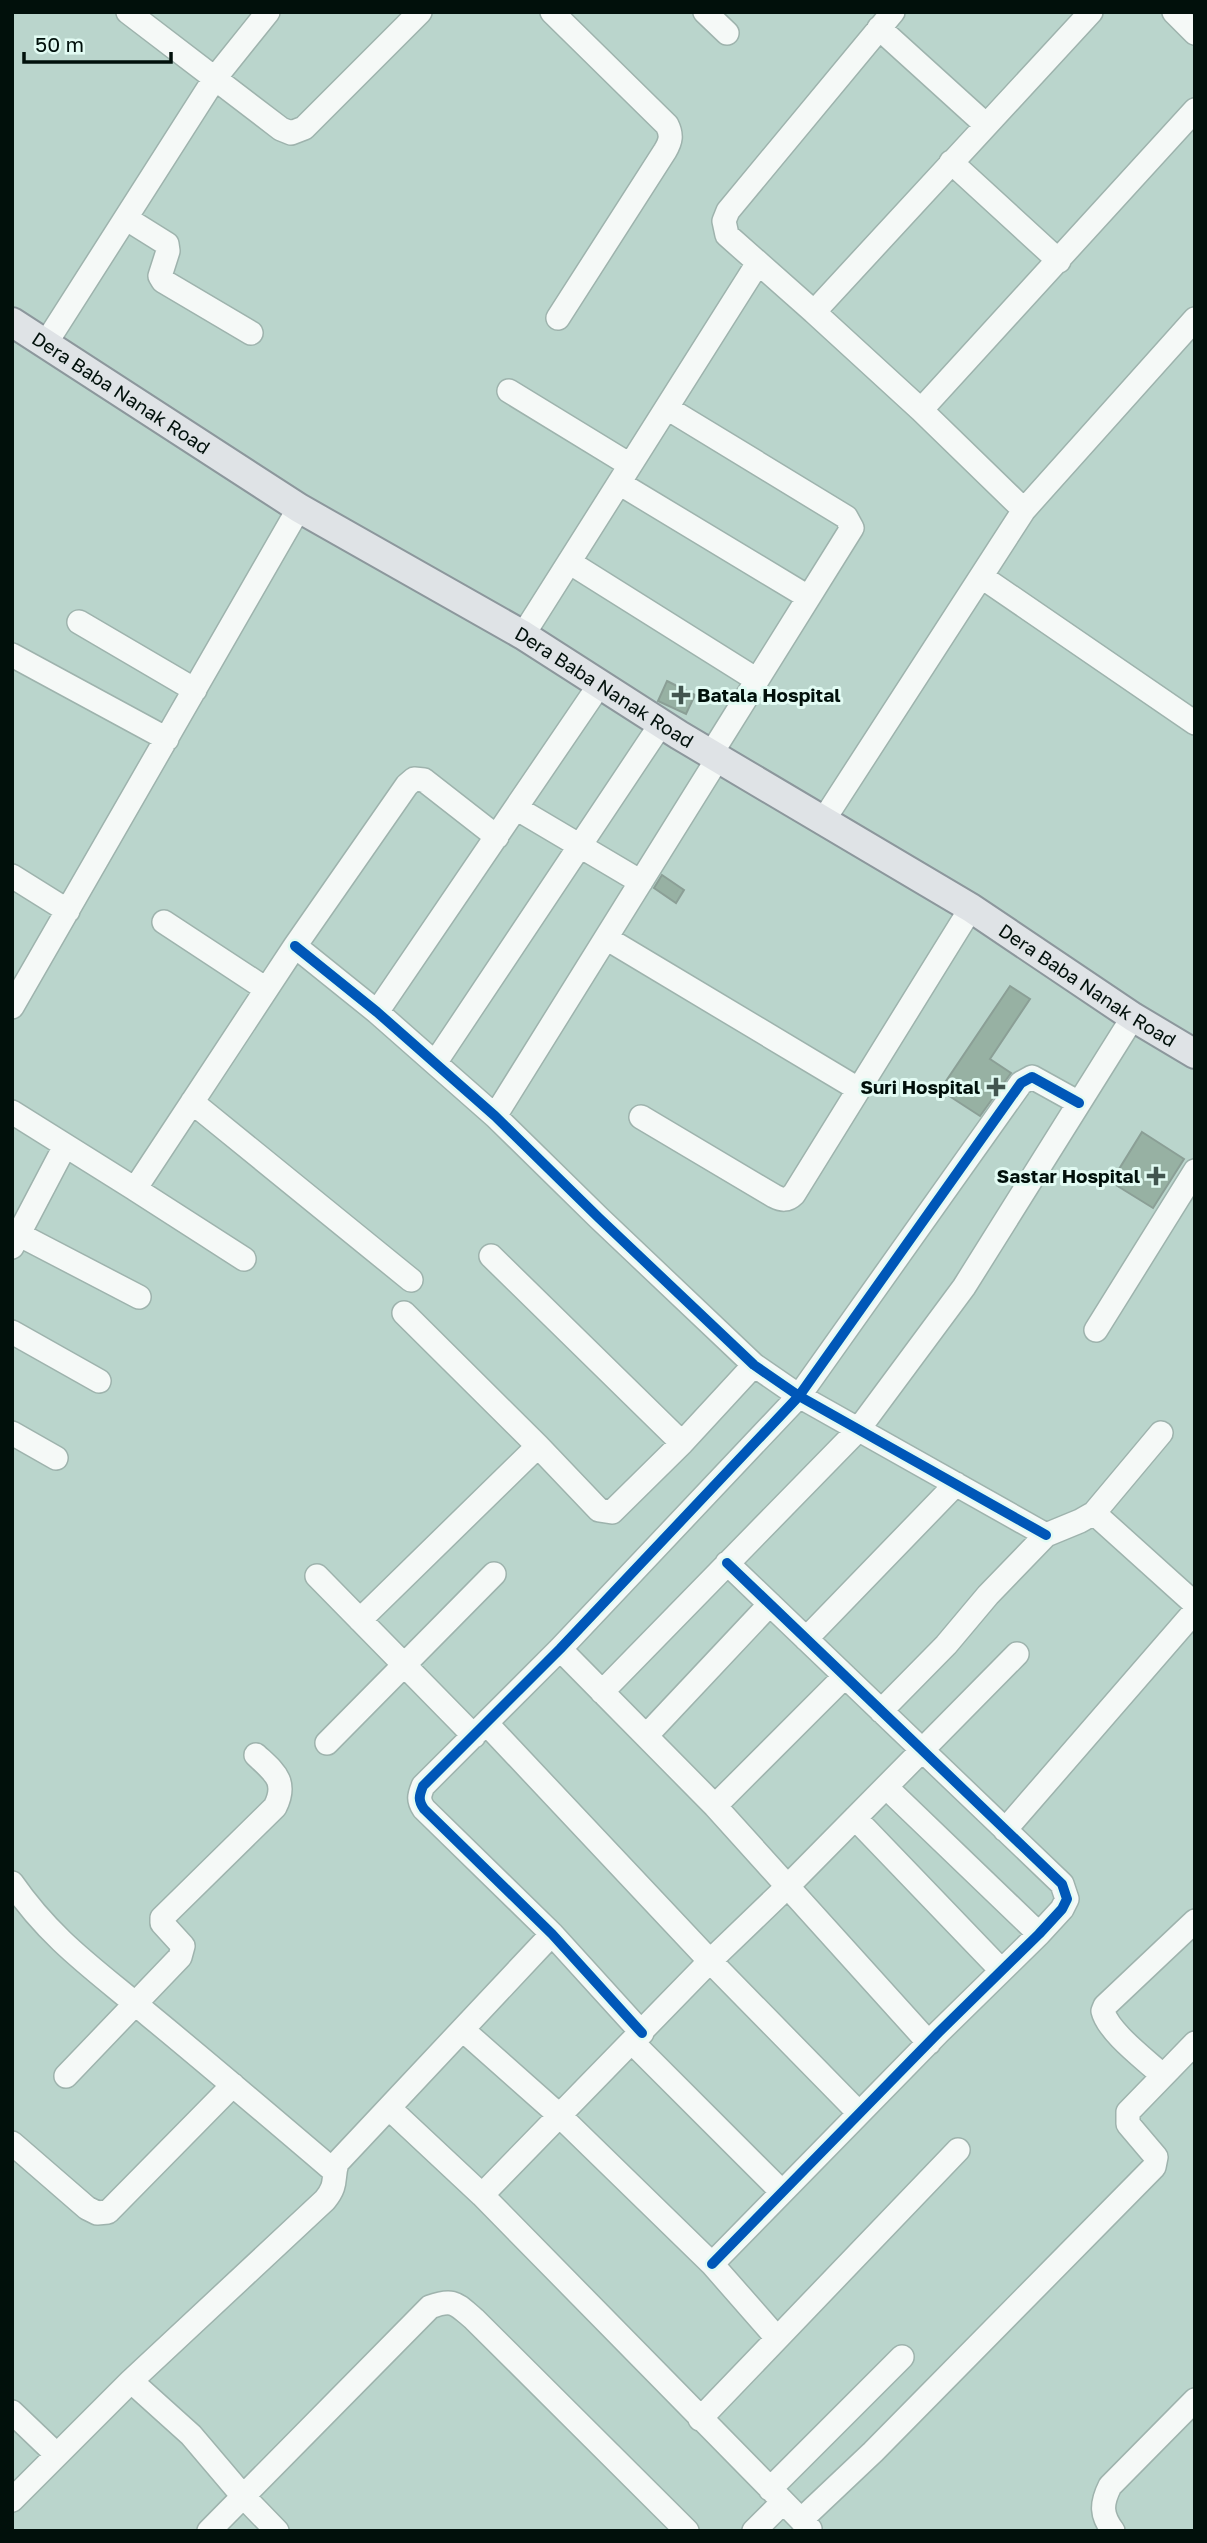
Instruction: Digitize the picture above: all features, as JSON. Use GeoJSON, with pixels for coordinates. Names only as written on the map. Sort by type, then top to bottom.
{"type":"FeatureCollection","features":[{"type":"Feature","properties":{"kind":"main road","name":"Dera Baba Nanak Road"},"geometry":{"type":"LineString","coordinates":[[12,322],[299,508],[523,635],[714,756],[971,908],[1133,1017],[1195,1054]]}},
{"type":"Feature","properties":{"kind":"street"},"geometry":{"type":"LineString","coordinates":[[128,12],[281,129],[291,133],[298,132],[420,12]]}},
{"type":"Feature","properties":{"kind":"street"},"geometry":{"type":"LineString","coordinates":[[46,343],[215,78],[268,12]]}},
{"type":"Feature","properties":{"kind":"street"},"geometry":{"type":"LineString","coordinates":[[552,12],[671,132],[665,151],[558,318]]}},
{"type":"Feature","properties":{"kind":"street"},"geometry":{"type":"LineString","coordinates":[[705,12],[727,33]]}},
{"type":"Feature","properties":{"kind":"street"},"geometry":{"type":"LineString","coordinates":[[814,312],[1091,12]]}},
{"type":"Feature","properties":{"kind":"street"},"geometry":{"type":"LineString","coordinates":[[1174,12],[1195,33]]}},
{"type":"Feature","properties":{"kind":"street"},"geometry":{"type":"LineString","coordinates":[[986,125],[886,20],[728,211],[724,221],[727,235],[921,410],[1024,510]]}},
{"type":"Feature","properties":{"kind":"street"},"geometry":{"type":"LineString","coordinates":[[921,410],[1195,110]]}},
{"type":"Feature","properties":{"kind":"street"},"geometry":{"type":"LineString","coordinates":[[951,162],[1059,261]]}},
{"type":"Feature","properties":{"kind":"street"},"geometry":{"type":"LineString","coordinates":[[127,219],[167,244],[168,251],[160,276],[163,281],[251,333]]}},
{"type":"Feature","properties":{"kind":"street"},"geometry":{"type":"LineString","coordinates":[[523,635],[758,263]]}},
{"type":"Feature","properties":{"kind":"street"},"geometry":{"type":"LineString","coordinates":[[823,821],[1024,510],[1195,319]]}},
{"type":"Feature","properties":{"kind":"street"},"geometry":{"type":"LineString","coordinates":[[509,391],[625,474],[807,597]]}},
{"type":"Feature","properties":{"kind":"street"},"geometry":{"type":"LineString","coordinates":[[495,1116],[640,882],[807,597],[852,528],[850,522],[667,408]]}},
{"type":"Feature","properties":{"kind":"street"},"geometry":{"type":"LineString","coordinates":[[12,1007],[299,508]]}},
{"type":"Feature","properties":{"kind":"street"},"geometry":{"type":"LineString","coordinates":[[569,562],[757,680]]}},
{"type":"Feature","properties":{"kind":"street"},"geometry":{"type":"LineString","coordinates":[[982,577],[1195,723]]}},
{"type":"Feature","properties":{"kind":"street"},"geometry":{"type":"LineString","coordinates":[[79,622],[195,690]]}},
{"type":"Feature","properties":{"kind":"street"},"geometry":{"type":"LineString","coordinates":[[12,655],[167,738]]}},
{"type":"Feature","properties":{"kind":"street"},"geometry":{"type":"LineString","coordinates":[[377,1012],[600,684]]}},
{"type":"Feature","properties":{"kind":"street"},"geometry":{"type":"LineString","coordinates":[[435,1063],[661,723]]}},
{"type":"Feature","properties":{"kind":"street"},"geometry":{"type":"LineString","coordinates":[[135,1189],[295,946],[407,785],[414,779],[424,780],[497,837]]}},
{"type":"Feature","properties":{"kind":"street"},"geometry":{"type":"LineString","coordinates":[[516,808],[640,882]]}},
{"type":"Feature","properties":{"kind":"street"},"geometry":{"type":"LineString","coordinates":[[12,876],[68,911]]}},
{"type":"Feature","properties":{"kind":"street"},"geometry":{"type":"LineString","coordinates":[[642,1117],[774,1196],[782,1200],[789,1199],[971,908]]}},
{"type":"Feature","properties":{"kind":"street"},"geometry":{"type":"LineString","coordinates":[[164,922],[267,989]]}},
{"type":"Feature","properties":{"kind":"street"},"geometry":{"type":"LineString","coordinates":[[606,938],[858,1089]]}},
{"type":"Feature","properties":{"kind":"street"},"geometry":{"type":"LineString","coordinates":[[295,946],[377,1012],[495,1116],[754,1365],[799,1396],[1046,1535]]}},
{"type":"Feature","properties":{"kind":"street"},"geometry":{"type":"LineString","coordinates":[[602,1692],[858,1430],[964,1287],[1133,1017]]}},
{"type":"Feature","properties":{"kind":"street"},"geometry":{"type":"LineString","coordinates":[[782,2192],[637,2038],[552,1934],[419,1801],[423,1786],[560,1649],[799,1396],[1021,1083],[1032,1077],[1079,1103]]}},
{"type":"Feature","properties":{"kind":"street"},"geometry":{"type":"LineString","coordinates":[[192,1102],[411,1280]]}},
{"type":"Feature","properties":{"kind":"street"},"geometry":{"type":"LineString","coordinates":[[12,1112],[244,1259]]}},
{"type":"Feature","properties":{"kind":"street"},"geometry":{"type":"LineString","coordinates":[[65,1146],[15,1240],[139,1297]]}},
{"type":"Feature","properties":{"kind":"street"},"geometry":{"type":"LineString","coordinates":[[1096,1330],[1195,1171]]}},
{"type":"Feature","properties":{"kind":"street"},"geometry":{"type":"LineString","coordinates":[[491,1256],[682,1443]]}},
{"type":"Feature","properties":{"kind":"street"},"geometry":{"type":"LineString","coordinates":[[404,1313],[599,1510],[612,1513],[754,1365]]}},
{"type":"Feature","properties":{"kind":"street"},"geometry":{"type":"LineString","coordinates":[[12,1332],[99,1381]]}},
{"type":"Feature","properties":{"kind":"street"},"geometry":{"type":"LineString","coordinates":[[12,1433],[56,1458]]}},
{"type":"Feature","properties":{"kind":"street"},"geometry":{"type":"LineString","coordinates":[[881,1711],[946,1645],[988,1595],[1046,1535],[1094,1513],[1161,1433]]}},
{"type":"Feature","properties":{"kind":"street"},"geometry":{"type":"LineString","coordinates":[[360,1620],[538,1446]]}},
{"type":"Feature","properties":{"kind":"street"},"geometry":{"type":"LineString","coordinates":[[806,1639],[956,1484]]}},
{"type":"Feature","properties":{"kind":"street"},"geometry":{"type":"LineString","coordinates":[[1094,1513],[1195,1604]]}},
{"type":"Feature","properties":{"kind":"street"},"geometry":{"type":"LineString","coordinates":[[712,2264],[1066,1904],[1062,1884],[727,1563]]}},
{"type":"Feature","properties":{"kind":"street"},"geometry":{"type":"LineString","coordinates":[[327,1743],[494,1574]]}},
{"type":"Feature","properties":{"kind":"street"},"geometry":{"type":"LineString","coordinates":[[317,1576],[403,1664],[480,1730],[859,2113]]}},
{"type":"Feature","properties":{"kind":"street"},"geometry":{"type":"LineString","coordinates":[[646,1735],[770,1604]]}},
{"type":"Feature","properties":{"kind":"street"},"geometry":{"type":"LineString","coordinates":[[1005,1830],[1195,1611]]}},
{"type":"Feature","properties":{"kind":"street"},"geometry":{"type":"LineString","coordinates":[[560,1649],[715,1806],[929,2043]]}},
{"type":"Feature","properties":{"kind":"street"},"geometry":{"type":"LineString","coordinates":[[482,2195],[710,1961],[787,1887],[1017,1654]]}},
{"type":"Feature","properties":{"kind":"street"},"geometry":{"type":"LineString","coordinates":[[715,1806],[845,1676]]}},
{"type":"Feature","properties":{"kind":"street"},"geometry":{"type":"LineString","coordinates":[[66,2076],[180,1957],[183,1946],[165,1927],[162,1918],[275,1807],[281,1795],[281,1785],[275,1773],[256,1755]]}},
{"type":"Feature","properties":{"kind":"street"},"geometry":{"type":"LineString","coordinates":[[886,1787],[1039,1934]]}},
{"type":"Feature","properties":{"kind":"street"},"geometry":{"type":"LineString","coordinates":[[855,1818],[1001,1970]]}},
{"type":"Feature","properties":{"kind":"street"},"geometry":{"type":"LineString","coordinates":[[12,1883],[50,1932],[77,1957],[334,2171]]}},
{"type":"Feature","properties":{"kind":"street"},"geometry":{"type":"LineString","coordinates":[[1162,2075],[1115,2031],[1103,2011],[1105,2006],[1195,1921]]}},
{"type":"Feature","properties":{"kind":"street"},"geometry":{"type":"LineString","coordinates":[[12,2500],[131,2381],[326,2200],[336,2182],[334,2171],[337,2163],[552,1934]]}},
{"type":"Feature","properties":{"kind":"street"},"geometry":{"type":"LineString","coordinates":[[463,2030],[560,2116],[712,2264],[777,2338]]}},
{"type":"Feature","properties":{"kind":"street"},"geometry":{"type":"LineString","coordinates":[[389,2108],[482,2195],[806,2525],[873,2452],[1154,2167],[1156,2157],[1128,2124],[1130,2108],[1195,2043]]}},
{"type":"Feature","properties":{"kind":"street"},"geometry":{"type":"LineString","coordinates":[[12,2143],[87,2208],[97,2213],[108,2212],[233,2085]]}},
{"type":"Feature","properties":{"kind":"street"},"geometry":{"type":"LineString","coordinates":[[700,2419],[958,2150]]}},
{"type":"Feature","properties":{"kind":"street"},"geometry":{"type":"LineString","coordinates":[[209,2531],[430,2307],[446,2301],[455,2303],[474,2319],[687,2531]]}},
{"type":"Feature","properties":{"kind":"street"},"geometry":{"type":"LineString","coordinates":[[754,2531],[777,2496],[902,2357]]}},
{"type":"Feature","properties":{"kind":"street"},"geometry":{"type":"LineString","coordinates":[[131,2381],[191,2435],[277,2531]]}},
{"type":"Feature","properties":{"kind":"street"},"geometry":{"type":"LineString","coordinates":[[1113,2531],[1106,2521],[1102,2502],[1110,2486],[1195,2400]]}},
{"type":"Feature","properties":{"kind":"street"},"geometry":{"type":"LineString","coordinates":[[12,2412],[57,2455]]}},
{"type":"Feature","properties":{"kind":"building"},"geometry":{"type":"Polygon","coordinates":[[[667,681],[695,695],[686,714],[658,701],[667,681]]]}},
{"type":"Feature","properties":{"kind":"building"},"geometry":{"type":"Polygon","coordinates":[[[662,875],[684,890],[676,903],[654,888],[662,875]]]}},
{"type":"Feature","properties":{"kind":"building"},"geometry":{"type":"Polygon","coordinates":[[[1010,986],[1030,999],[990,1059],[1011,1073],[980,1116],[940,1090],[1010,986]]]}},
{"type":"Feature","properties":{"kind":"building"},"geometry":{"type":"Polygon","coordinates":[[[1142,1132],[1184,1159],[1153,1208],[1111,1182],[1142,1132]]]}},
{"type":"Feature","properties":{"kind":"cycle path"},"geometry":{"type":"LineString","coordinates":[[295,946],[377,1012],[495,1116],[754,1365],[799,1396],[1046,1535]]}},
{"type":"Feature","properties":{"kind":"cycle path"},"geometry":{"type":"LineString","coordinates":[[642,2033],[552,1934],[424,1809],[420,1798],[423,1786],[560,1649],[799,1396],[1021,1083],[1032,1077],[1079,1103]]}},
{"type":"Feature","properties":{"kind":"cycle path"},"geometry":{"type":"LineString","coordinates":[[712,2264],[1039,1934],[1062,1909],[1067,1899],[1062,1884],[727,1563]]}},
{"type":"Feature","properties":{"kind":"place","name":"Batala Hospital"},"geometry":{"type":"Point","coordinates":[681,695]}},
{"type":"Feature","properties":{"kind":"place","name":"Suri Hospital"},"geometry":{"type":"Point","coordinates":[996,1087]}},
{"type":"Feature","properties":{"kind":"place","name":"Sastar Hospital"},"geometry":{"type":"Point","coordinates":[1156,1176]}}]}
